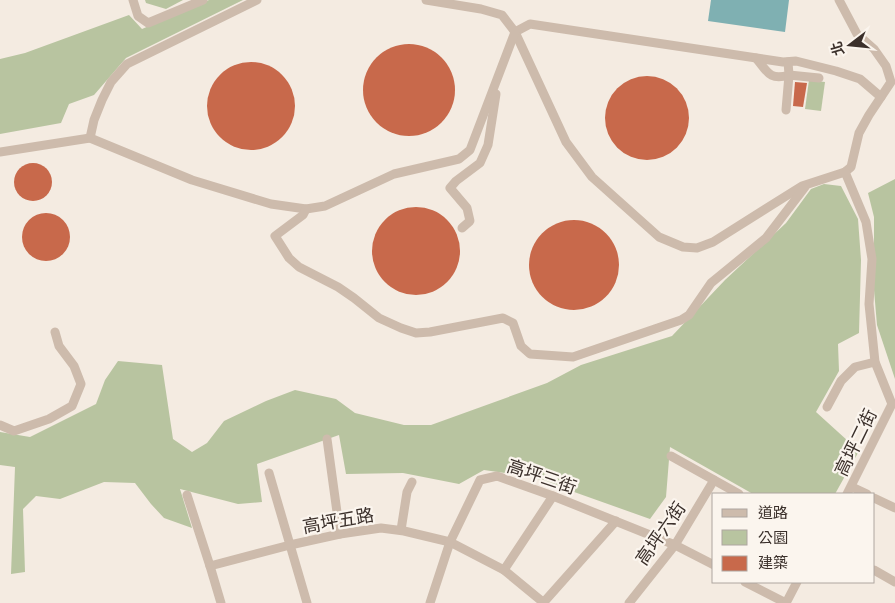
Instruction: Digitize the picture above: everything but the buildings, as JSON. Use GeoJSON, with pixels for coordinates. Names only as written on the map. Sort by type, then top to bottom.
{"type":"FeatureCollection","features":[{"type":"Feature","properties":{"kind":"street"},"geometry":{"type":"LineString","coordinates":[[133,0],[138,16],[148,23],[203,0]]}},
{"type":"Feature","properties":{"kind":"street"},"geometry":{"type":"LineString","coordinates":[[90,138],[94,120],[111,82],[127,64],[257,0]]}},
{"type":"Feature","properties":{"kind":"street"},"geometry":{"type":"LineString","coordinates":[[426,0],[453,2],[502,16],[515,32],[566,142],[592,177],[659,237],[683,247],[696,248],[714,242],[802,186],[845,172],[852,167],[859,133],[891,82],[886,66],[874,49],[858,34],[839,0]]}},
{"type":"Feature","properties":{"kind":"street"},"geometry":{"type":"LineString","coordinates":[[0,152],[90,138],[192,180],[271,204],[306,209],[325,206],[394,174],[458,159],[470,150],[515,32],[530,24],[756,58],[788,62],[796,61],[860,79],[881,97]]}},
{"type":"Feature","properties":{"kind":"street"},"geometry":{"type":"LineString","coordinates":[[756,58],[770,76],[780,78],[789,75],[819,78]]}},
{"type":"Feature","properties":{"kind":"street"},"geometry":{"type":"LineString","coordinates":[[786,110],[789,75],[788,62]]}},
{"type":"Feature","properties":{"kind":"street"},"geometry":{"type":"LineString","coordinates":[[462,228],[470,221],[467,208],[450,188],[456,181],[480,163],[488,145],[498,76]]}},
{"type":"Feature","properties":{"kind":"street"},"geometry":{"type":"LineString","coordinates":[[845,172],[866,222],[872,258],[869,304],[876,362],[894,405]]}},
{"type":"Feature","properties":{"kind":"street"},"geometry":{"type":"LineString","coordinates":[[306,209],[304,215],[275,236],[289,258],[299,267],[338,287],[379,318],[416,333],[503,318],[513,323],[521,346],[530,354],[573,357],[681,320],[689,315],[711,283],[766,238],[807,184]]}},
{"type":"Feature","properties":{"kind":"street"},"geometry":{"type":"LineString","coordinates":[[0,425],[14,431],[49,419],[72,406],[81,384],[74,366],[59,346],[55,332]]}},
{"type":"Feature","properties":{"kind":"street"},"geometry":{"type":"LineString","coordinates":[[827,407],[841,381],[855,367],[876,362]]}},
{"type":"Feature","properties":{"kind":"street","name":"高坪二街"},"geometry":{"type":"LineString","coordinates":[[850,491],[894,405]]}},
{"type":"Feature","properties":{"kind":"street"},"geometry":{"type":"LineString","coordinates":[[327,439],[340,534]]}},
{"type":"Feature","properties":{"kind":"street"},"geometry":{"type":"LineString","coordinates":[[671,456],[737,493]]}},
{"type":"Feature","properties":{"kind":"street"},"geometry":{"type":"LineString","coordinates":[[269,473],[307,603]]}},
{"type":"Feature","properties":{"kind":"street","name":"高坪三街"},"geometry":{"type":"LineString","coordinates":[[430,603],[450,542],[480,480],[497,476],[553,496],[675,545],[712,565]]}},
{"type":"Feature","properties":{"kind":"street","name":"高坪六街"},"geometry":{"type":"LineString","coordinates":[[633,602],[675,545],[714,480]]}},
{"type":"Feature","properties":{"kind":"street"},"geometry":{"type":"LineString","coordinates":[[401,530],[407,492],[412,482]]}},
{"type":"Feature","properties":{"kind":"street"},"geometry":{"type":"LineString","coordinates":[[187,495],[221,603]]}},
{"type":"Feature","properties":{"kind":"street"},"geometry":{"type":"LineString","coordinates":[[504,570],[553,496]]}},
{"type":"Feature","properties":{"kind":"street"},"geometry":{"type":"LineString","coordinates":[[875,498],[895,508]]}},
{"type":"Feature","properties":{"kind":"street"},"geometry":{"type":"LineString","coordinates":[[544,603],[616,521]]}},
{"type":"Feature","properties":{"kind":"street","name":"高坪五路"},"geometry":{"type":"LineString","coordinates":[[210,566],[340,534],[381,528],[401,530],[450,542],[504,570],[544,603]]}},
{"type":"Feature","properties":{"kind":"street"},"geometry":{"type":"LineString","coordinates":[[875,571],[895,582]]}},
{"type":"Feature","properties":{"kind":"street"},"geometry":{"type":"LineString","coordinates":[[747,583],[786,603],[796,583]]}},
{"type":"Feature","properties":{"kind":"green space"},"geometry":{"type":"Polygon","coordinates":[[[145,0],[183,0],[166,9],[146,3],[145,0]]]}},
{"type":"Feature","properties":{"kind":"green space"},"geometry":{"type":"Polygon","coordinates":[[[209,0],[243,0],[126,58],[94,95],[69,104],[61,123],[0,134],[0,59],[25,53],[129,15],[142,29],[209,0]]]}},
{"type":"Feature","properties":{"kind":"green space"},"geometry":{"type":"Polygon","coordinates":[[[809,80],[825,82],[821,111],[805,109],[809,80]]]}},
{"type":"Feature","properties":{"kind":"green space"},"geometry":{"type":"Polygon","coordinates":[[[895,179],[895,379],[877,325],[874,290],[874,217],[868,193],[895,179]]]}},
{"type":"Feature","properties":{"kind":"green space"},"geometry":{"type":"Polygon","coordinates":[[[824,184],[841,186],[858,219],[861,260],[859,333],[838,344],[839,371],[816,412],[859,451],[836,493],[751,493],[670,447],[666,497],[650,519],[532,477],[484,470],[459,484],[403,473],[346,474],[339,435],[257,464],[262,502],[238,504],[180,489],[192,528],[164,518],[135,483],[104,482],[60,499],[36,496],[23,509],[25,572],[11,574],[15,467],[0,465],[0,432],[30,437],[96,404],[105,380],[118,361],[162,365],[173,439],[192,452],[207,443],[224,421],[266,401],[295,390],[336,399],[355,413],[404,425],[431,425],[547,383],[581,365],[672,336],[725,280],[786,223],[811,189],[824,184]]]}},
{"type":"Feature","properties":{"kind":"water"},"geometry":{"type":"Polygon","coordinates":[[[711,0],[789,0],[785,32],[708,21],[711,0]]]}}]}
